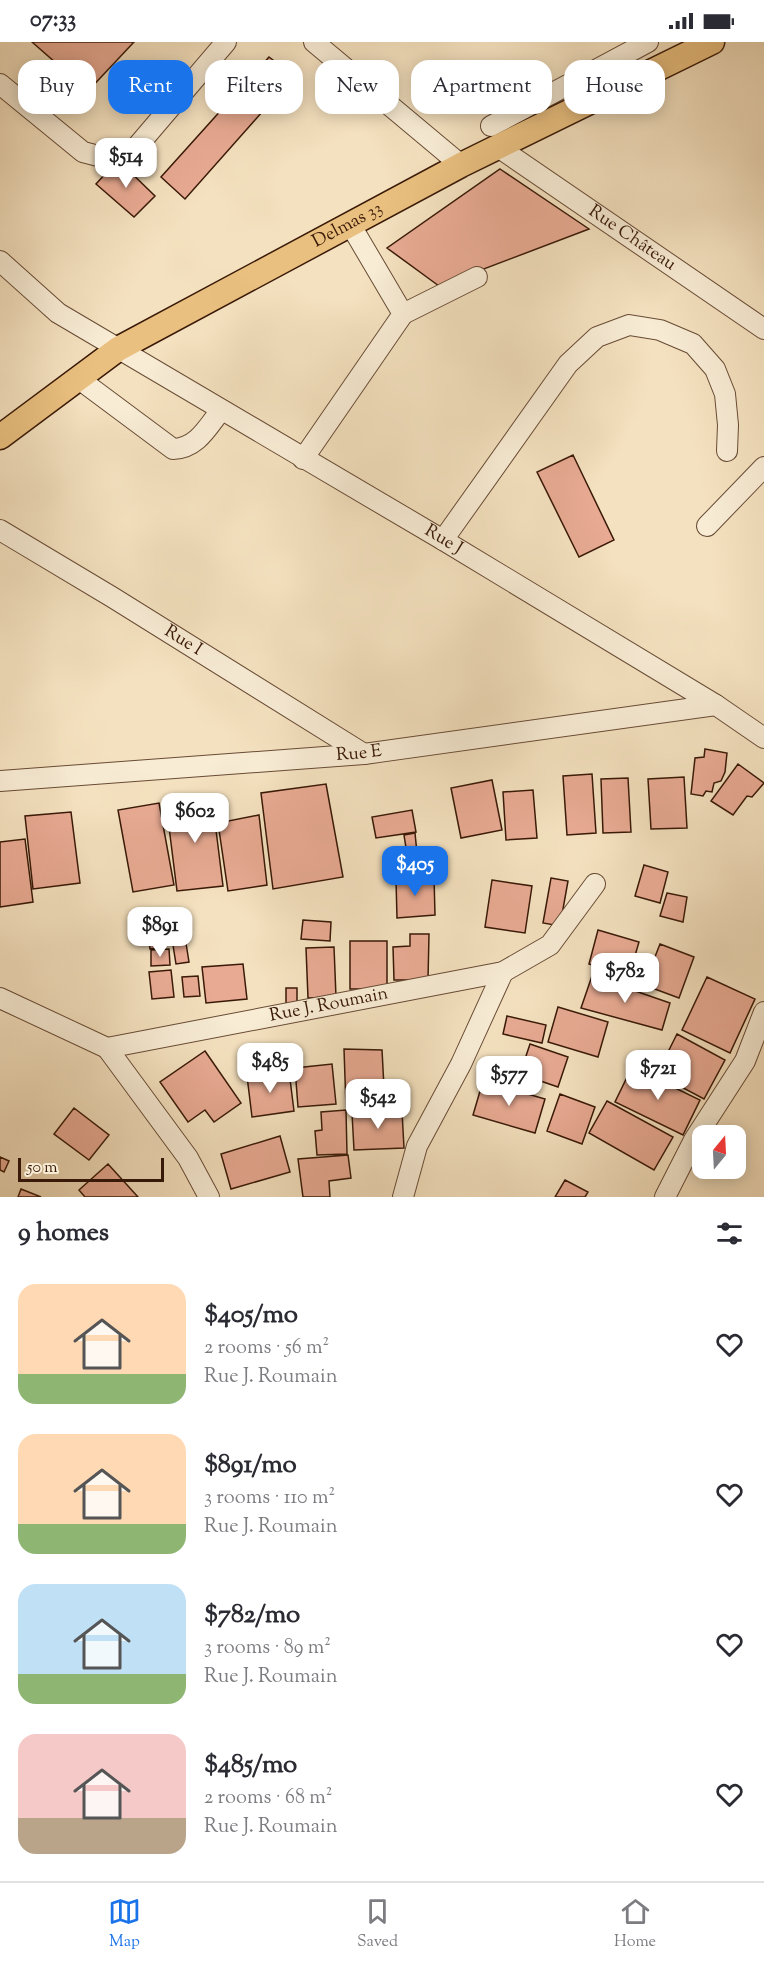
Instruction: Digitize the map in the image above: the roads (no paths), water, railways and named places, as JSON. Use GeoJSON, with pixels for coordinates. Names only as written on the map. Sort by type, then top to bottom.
{"type":"FeatureCollection","features":[{"type":"Feature","properties":{"kind":"main road","name":"Delmas 33"},"geometry":{"type":"LineString","coordinates":[[0,437],[118,349],[461,165],[494,136],[712,42]]}},
{"type":"Feature","properties":{"kind":"street"},"geometry":{"type":"LineString","coordinates":[[0,84],[83,152],[106,158],[134,150],[226,42]]}},
{"type":"Feature","properties":{"kind":"street"},"geometry":{"type":"LineString","coordinates":[[314,42],[461,165]]}},
{"type":"Feature","properties":{"kind":"street"},"geometry":{"type":"LineString","coordinates":[[494,136],[648,42]]}},
{"type":"Feature","properties":{"kind":"street","name":"Rue Château"},"geometry":{"type":"LineString","coordinates":[[494,136],[764,329]]}},
{"type":"Feature","properties":{"kind":"street"},"geometry":{"type":"LineString","coordinates":[[350,224],[403,314]]}},
{"type":"Feature","properties":{"kind":"street","name":"Rue J"},"geometry":{"type":"LineString","coordinates":[[0,261],[58,312],[443,540],[716,705],[764,738]]}},
{"type":"Feature","properties":{"kind":"street"},"geometry":{"type":"LineString","coordinates":[[303,459],[403,314],[477,277]]}},
{"type":"Feature","properties":{"kind":"street"},"geometry":{"type":"LineString","coordinates":[[443,540],[568,364],[597,337],[629,325],[660,330],[693,344],[715,369],[725,394],[728,425],[727,451]]}},
{"type":"Feature","properties":{"kind":"street"},"geometry":{"type":"LineString","coordinates":[[79,379],[173,449],[183,449],[194,443],[221,410]]}},
{"type":"Feature","properties":{"kind":"street"},"geometry":{"type":"LineString","coordinates":[[707,526],[764,467]]}},
{"type":"Feature","properties":{"kind":"street","name":"Rue I"},"geometry":{"type":"LineString","coordinates":[[0,531],[112,597],[364,754]]}},
{"type":"Feature","properties":{"kind":"street","name":"Rue E"},"geometry":{"type":"LineString","coordinates":[[0,781],[364,754],[716,705]]}},
{"type":"Feature","properties":{"kind":"street","name":"Rue J. Roumain"},"geometry":{"type":"LineString","coordinates":[[107,1048],[503,972],[550,945],[595,884]]}},
{"type":"Feature","properties":{"kind":"street"},"geometry":{"type":"LineString","coordinates":[[403,1197],[417,1146],[461,1064],[503,972]]}},
{"type":"Feature","properties":{"kind":"street"},"geometry":{"type":"LineString","coordinates":[[0,998],[107,1048],[188,1158],[209,1197]]}},
{"type":"Feature","properties":{"kind":"street"},"geometry":{"type":"LineString","coordinates":[[664,1197],[694,1140],[745,1061],[764,1012]]}}]}
